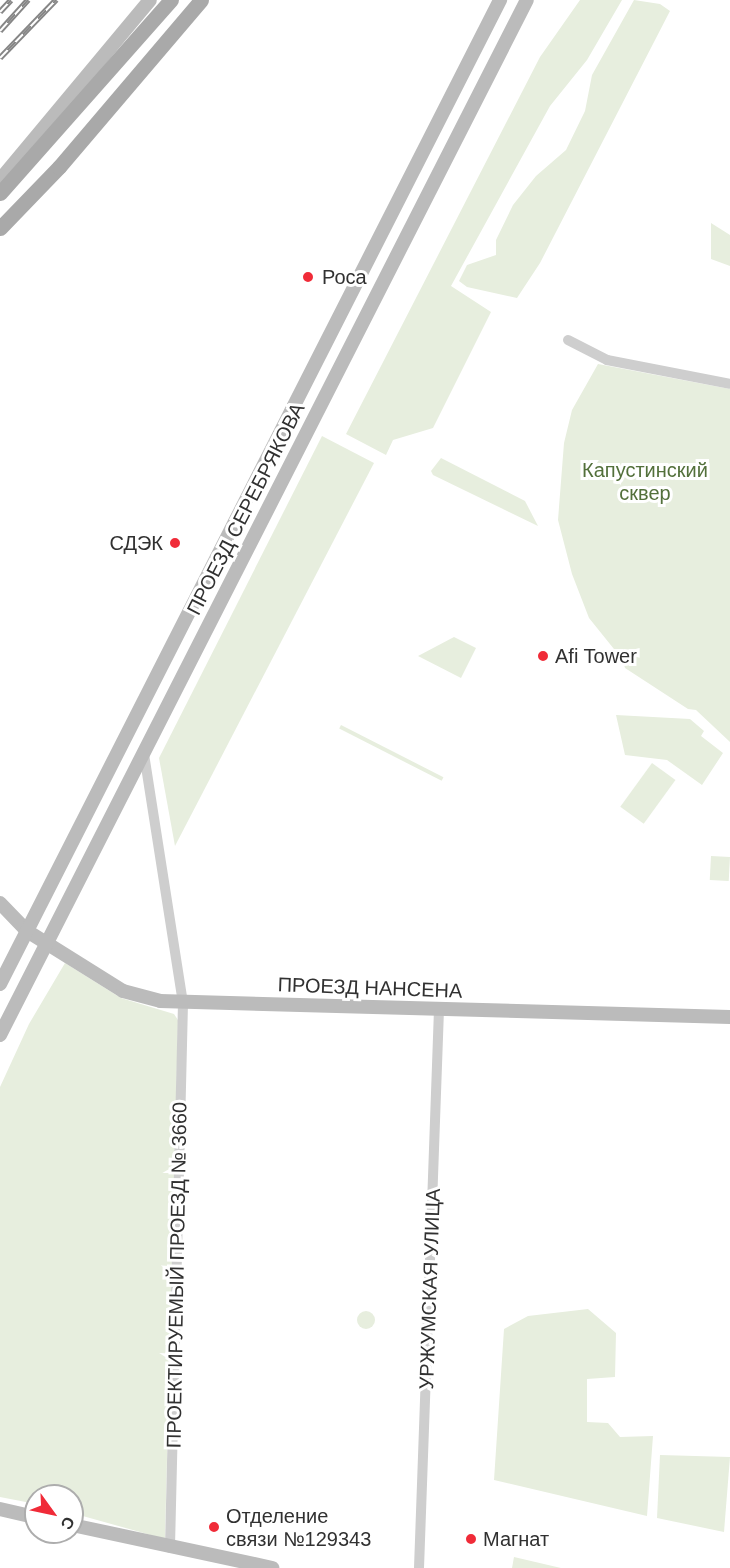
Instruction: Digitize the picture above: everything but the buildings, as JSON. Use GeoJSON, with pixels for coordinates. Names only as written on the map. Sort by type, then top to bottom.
{"type":"FeatureCollection","features":[{"type":"Feature","properties":{"kind":"main road"},"geometry":{"type":"LineString","coordinates":[[0,180],[150,0]]}},
{"type":"Feature","properties":{"kind":"main road"},"geometry":{"type":"LineString","coordinates":[[0,193],[171,0]]}},
{"type":"Feature","properties":{"kind":"main road"},"geometry":{"type":"LineString","coordinates":[[0,228],[59,167],[201,0]]}},
{"type":"Feature","properties":{"kind":"main road","name":"ПРОЕЗД СЕРЕБРЯКОВА"},"geometry":{"type":"LineString","coordinates":[[0,984],[500,0]]}},
{"type":"Feature","properties":{"kind":"main road","name":"ПРОЕЗД СЕРЕБРЯКОВА"},"geometry":{"type":"LineString","coordinates":[[0,1035],[527,0]]}},
{"type":"Feature","properties":{"kind":"main road","name":"ПРОЕЗД НАНСЕНА"},"geometry":{"type":"LineString","coordinates":[[0,903],[27,931],[123,991],[140,998],[183,1003],[730,1017]]}},
{"type":"Feature","properties":{"kind":"main road"},"geometry":{"type":"LineString","coordinates":[[0,1509],[24,1514]]}},
{"type":"Feature","properties":{"kind":"main road"},"geometry":{"type":"LineString","coordinates":[[84,1528],[272,1568]]}},
{"type":"Feature","properties":{"kind":"street"},"geometry":{"type":"LineString","coordinates":[[568,340],[607,360],[730,384]]}},
{"type":"Feature","properties":{"kind":"street","name":"ПРОЕКТИРУЕМЫЙ ПРОЕЗД № 3660"},"geometry":{"type":"LineString","coordinates":[[144,754],[183,1003],[170,1548]]}},
{"type":"Feature","properties":{"kind":"street","name":"УРЖУМСКАЯ УЛИЦА"},"geometry":{"type":"LineString","coordinates":[[419,1568],[439,1010]]}},
{"type":"Feature","properties":{"kind":"green space"},"geometry":{"type":"Polygon","coordinates":[[[580,0],[622,0],[587,60],[550,106],[451,286],[491,312],[433,428],[393,440],[386,455],[346,434],[540,57],[580,0]]]}},
{"type":"Feature","properties":{"kind":"green space"},"geometry":{"type":"Polygon","coordinates":[[[634,0],[660,4],[670,11],[540,263],[517,298],[467,287],[459,281],[467,265],[496,255],[496,240],[513,205],[536,176],[566,150],[585,111],[592,75],[634,0]]]}},
{"type":"Feature","properties":{"kind":"green space"},"geometry":{"type":"Polygon","coordinates":[[[711,223],[730,235],[730,266],[711,259],[711,223]]]}},
{"type":"Feature","properties":{"kind":"green space","name":"Капустинский сквер"},"geometry":{"type":"Polygon","coordinates":[[[598,364],[730,389],[730,742],[696,710],[688,709],[625,668],[622,659],[589,618],[572,574],[558,520],[564,443],[572,410],[598,364]]]}},
{"type":"Feature","properties":{"kind":"green space"},"geometry":{"type":"Polygon","coordinates":[[[322,436],[374,463],[175,846],[159,758],[322,436]]]}},
{"type":"Feature","properties":{"kind":"green space"},"geometry":{"type":"Polygon","coordinates":[[[441,458],[525,501],[538,526],[433,475],[431,471],[441,458]]]}},
{"type":"Feature","properties":{"kind":"green space"},"geometry":{"type":"Polygon","coordinates":[[[454,637],[476,648],[461,678],[418,656],[454,637]]]}},
{"type":"Feature","properties":{"kind":"green space"},"geometry":{"type":"Polygon","coordinates":[[[616,715],[690,719],[704,731],[701,736],[723,753],[702,785],[667,760],[625,755],[616,715]]]}},
{"type":"Feature","properties":{"kind":"green space"},"geometry":{"type":"Polygon","coordinates":[[[341,725],[443,777],[442,781],[339,729],[341,725]]]}},
{"type":"Feature","properties":{"kind":"green space"},"geometry":{"type":"Polygon","coordinates":[[[652,763],[675,780],[644,824],[620,807],[652,763]]]}},
{"type":"Feature","properties":{"kind":"green space"},"geometry":{"type":"Polygon","coordinates":[[[711,856],[730,857],[729,881],[710,880],[711,856]]]}},
{"type":"Feature","properties":{"kind":"green space"},"geometry":{"type":"Polygon","coordinates":[[[65,963],[121,998],[174,1014],[178,1020],[165,1539],[84,1516],[84,1484],[24,1484],[24,1502],[0,1497],[0,1087],[29,1024],[65,963]]]}},
{"type":"Feature","properties":{"kind":"green space"},"geometry":{"type":"Polygon","coordinates":[[[588,1309],[616,1333],[615,1377],[587,1379],[587,1422],[608,1423],[620,1437],[653,1436],[647,1516],[494,1480],[504,1329],[528,1316],[588,1309]]]}},
{"type":"Feature","properties":{"kind":"green space"},"geometry":{"type":"Polygon","coordinates":[[[362,1311],[370,1311],[375,1316],[373,1327],[362,1329],[357,1324],[357,1316],[362,1311]]]}},
{"type":"Feature","properties":{"kind":"green space"},"geometry":{"type":"Polygon","coordinates":[[[660,1455],[730,1457],[724,1532],[657,1518],[660,1455]]]}},
{"type":"Feature","properties":{"kind":"green space"},"geometry":{"type":"Polygon","coordinates":[[[514,1557],[561,1568],[512,1568],[514,1557]]]}},
{"type":"Feature","properties":{"kind":"railway"},"geometry":{"type":"LineString","coordinates":[[0,12],[11,0]]}},
{"type":"Feature","properties":{"kind":"railway"},"geometry":{"type":"LineString","coordinates":[[0,31],[28,0]]}},
{"type":"Feature","properties":{"kind":"railway"},"geometry":{"type":"LineString","coordinates":[[0,58],[56,0]]}},
{"type":"Feature","properties":{"kind":"place","name":"Роса"},"geometry":{"type":"Point","coordinates":[308,277]}},
{"type":"Feature","properties":{"kind":"place","name":"СДЭК"},"geometry":{"type":"Point","coordinates":[175,543]}},
{"type":"Feature","properties":{"kind":"place","name":"Afi Tower"},"geometry":{"type":"Point","coordinates":[543,656]}},
{"type":"Feature","properties":{"kind":"place","name":"Отделение связи №129343"},"geometry":{"type":"Point","coordinates":[214,1527]}},
{"type":"Feature","properties":{"kind":"place","name":"Магнат"},"geometry":{"type":"Point","coordinates":[471,1539]}}]}
